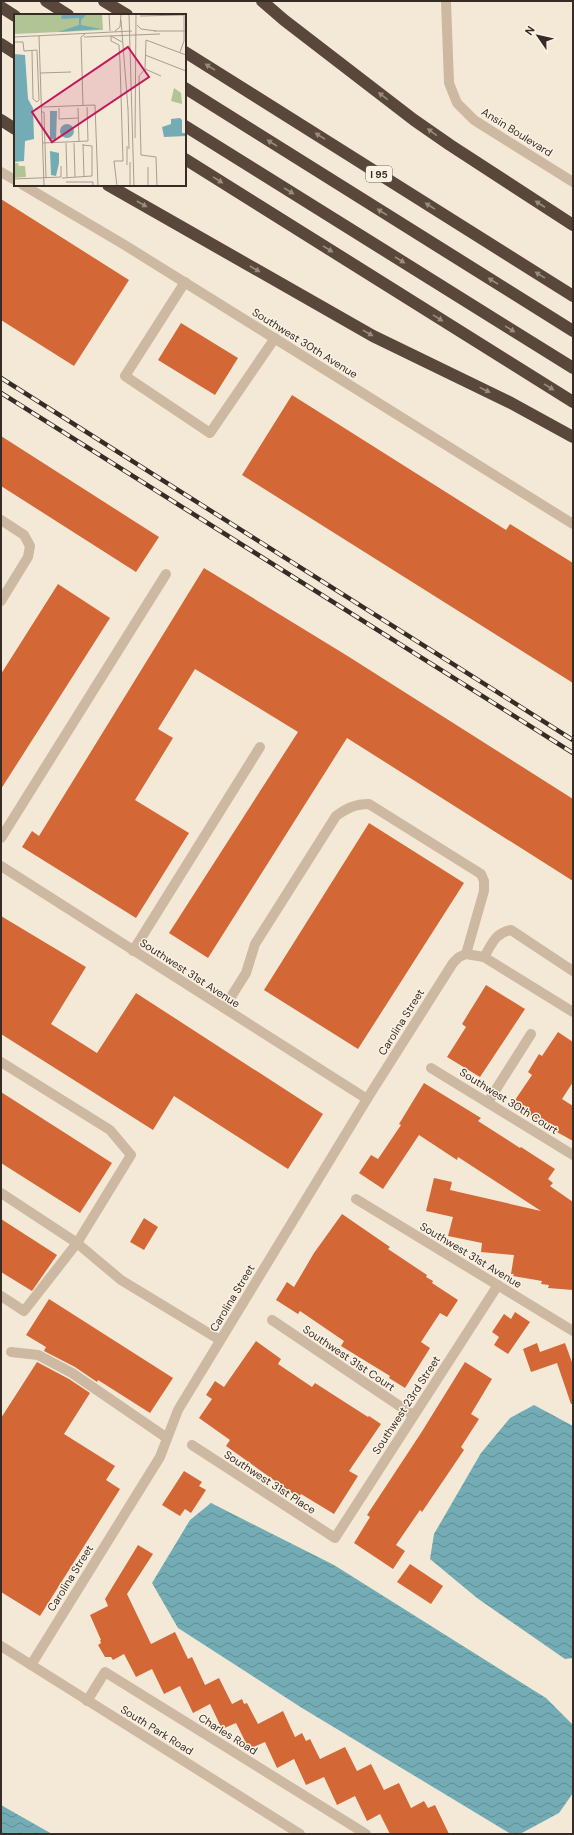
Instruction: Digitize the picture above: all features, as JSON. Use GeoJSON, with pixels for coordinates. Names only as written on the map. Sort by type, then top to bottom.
{"type":"FeatureCollection","features":[{"type":"Feature","properties":{"kind":"highway"},"geometry":{"type":"LineString","coordinates":[[46,1],[66,14]]}},
{"type":"Feature","properties":{"kind":"highway"},"geometry":{"type":"LineString","coordinates":[[104,1],[125,14]]}},
{"type":"Feature","properties":{"kind":"highway"},"geometry":{"type":"LineString","coordinates":[[262,1],[284,20],[426,128],[573,225]]}},
{"type":"Feature","properties":{"kind":"highway"},"geometry":{"type":"LineString","coordinates":[[1,7],[14,15]]}},
{"type":"Feature","properties":{"kind":"highway"},"geometry":{"type":"LineString","coordinates":[[1,44],[14,51]]}},
{"type":"Feature","properties":{"kind":"highway","name":"I 95"},"geometry":{"type":"LineString","coordinates":[[186,53],[573,296]]}},
{"type":"Feature","properties":{"kind":"highway"},"geometry":{"type":"LineString","coordinates":[[186,89],[573,331]]}},
{"type":"Feature","properties":{"kind":"highway"},"geometry":{"type":"LineString","coordinates":[[1,120],[14,128]]}},
{"type":"Feature","properties":{"kind":"highway"},"geometry":{"type":"LineString","coordinates":[[186,127],[573,368]]}},
{"type":"Feature","properties":{"kind":"highway"},"geometry":{"type":"LineString","coordinates":[[186,160],[573,402]]}},
{"type":"Feature","properties":{"kind":"highway"},"geometry":{"type":"LineString","coordinates":[[110,186],[373,336],[512,404],[573,437]]}},
{"type":"Feature","properties":{"kind":"street","name":"Ansin Boulevard"},"geometry":{"type":"LineString","coordinates":[[446,1],[449,83],[457,103],[474,120],[573,182]]}},
{"type":"Feature","properties":{"kind":"street"},"geometry":{"type":"LineString","coordinates":[[1,172],[14,179]]}},
{"type":"Feature","properties":{"kind":"street","name":"Southwest 30th Avenue"},"geometry":{"type":"LineString","coordinates":[[25,186],[185,282],[573,524]]}},
{"type":"Feature","properties":{"kind":"street"},"geometry":{"type":"LineString","coordinates":[[185,282],[125,376],[210,433],[274,338]]}},
{"type":"Feature","properties":{"kind":"street"},"geometry":{"type":"LineString","coordinates":[[1,520],[24,535],[30,546],[28,557],[1,601]]}},
{"type":"Feature","properties":{"kind":"street"},"geometry":{"type":"LineString","coordinates":[[1,838],[166,574]]}},
{"type":"Feature","properties":{"kind":"street"},"geometry":{"type":"LineString","coordinates":[[133,951],[260,747]]}},
{"type":"Feature","properties":{"kind":"street"},"geometry":{"type":"LineString","coordinates":[[224,1008],[246,973],[255,944],[336,816],[346,808],[358,804],[369,804],[481,874],[484,881],[484,891],[466,954],[484,956],[573,1012]]}},
{"type":"Feature","properties":{"kind":"street","name":"Southwest 31st Avenue"},"geometry":{"type":"LineString","coordinates":[[1,866],[367,1099]]}},
{"type":"Feature","properties":{"kind":"street"},"geometry":{"type":"LineString","coordinates":[[484,956],[502,932],[511,930],[573,971]]}},
{"type":"Feature","properties":{"kind":"street","name":"Carolina Street"},"geometry":{"type":"LineString","coordinates":[[31,1664],[160,1457],[178,1410],[367,1099],[452,965],[459,957],[466,954]]}},
{"type":"Feature","properties":{"kind":"street"},"geometry":{"type":"LineString","coordinates":[[488,1102],[531,1034]]}},
{"type":"Feature","properties":{"kind":"street"},"geometry":{"type":"LineString","coordinates":[[1,1062],[110,1130],[132,1155],[77,1243],[24,1311],[1,1296]]}},
{"type":"Feature","properties":{"kind":"street","name":"Southwest 30th Court"},"geometry":{"type":"LineString","coordinates":[[431,1068],[573,1155]]}},
{"type":"Feature","properties":{"kind":"street"},"geometry":{"type":"LineString","coordinates":[[1,1193],[77,1243],[121,1280],[220,1340]]}},
{"type":"Feature","properties":{"kind":"street","name":"Southwest 31st Avenue"},"geometry":{"type":"LineString","coordinates":[[356,1199],[573,1331]]}},
{"type":"Feature","properties":{"kind":"street","name":"Southwest 23rd Street"},"geometry":{"type":"LineString","coordinates":[[335,1538],[498,1285]]}},
{"type":"Feature","properties":{"kind":"street","name":"Southwest 31st Court"},"geometry":{"type":"LineString","coordinates":[[272,1320],[413,1415]]}},
{"type":"Feature","properties":{"kind":"street"},"geometry":{"type":"LineString","coordinates":[[11,1352],[38,1355],[72,1373],[167,1438]]}},
{"type":"Feature","properties":{"kind":"street","name":"Southwest 31st Place"},"geometry":{"type":"LineString","coordinates":[[192,1445],[335,1538]]}},
{"type":"Feature","properties":{"kind":"street","name":"South Park Road"},"geometry":{"type":"LineString","coordinates":[[1,1646],[300,1834]]}},
{"type":"Feature","properties":{"kind":"street","name":"Charles Road"},"geometry":{"type":"LineString","coordinates":[[87,1701],[105,1672],[366,1834]]}},
{"type":"Feature","properties":{"kind":"water"},"geometry":{"type":"Polygon","coordinates":[[[534,1405],[573,1426],[573,1658],[565,1659],[477,1598],[430,1559],[434,1534],[481,1453],[510,1418],[534,1405]]]}},
{"type":"Feature","properties":{"kind":"water"},"geometry":{"type":"Polygon","coordinates":[[[211,1503],[334,1565],[546,1698],[573,1725],[573,1793],[559,1813],[520,1834],[511,1834],[302,1708],[178,1628],[152,1583],[190,1520],[211,1503]]]}},
{"type":"Feature","properties":{"kind":"water"},"geometry":{"type":"Polygon","coordinates":[[[1,1805],[52,1834],[1,1834],[1,1805]]]}},
{"type":"Feature","properties":{"kind":"building"},"geometry":{"type":"Polygon","coordinates":[[[1,199],[129,280],[74,366],[1,320],[1,199]]]}},
{"type":"Feature","properties":{"kind":"building"},"geometry":{"type":"Polygon","coordinates":[[[181,323],[238,358],[215,395],[158,360],[181,323]]]}},
{"type":"Feature","properties":{"kind":"building"},"geometry":{"type":"Polygon","coordinates":[[[292,395],[506,530],[510,524],[573,563],[573,683],[242,475],[292,395]]]}},
{"type":"Feature","properties":{"kind":"building"},"geometry":{"type":"Polygon","coordinates":[[[1,436],[159,537],[136,572],[1,486],[1,436]]]}},
{"type":"Feature","properties":{"kind":"building"},"geometry":{"type":"Polygon","coordinates":[[[204,568],[346,655],[573,799],[573,881],[347,738],[208,958],[169,933],[298,732],[195,669],[158,729],[173,738],[135,800],[189,833],[136,918],[22,847],[32,831],[39,836],[204,568]]]}},
{"type":"Feature","properties":{"kind":"building"},"geometry":{"type":"Polygon","coordinates":[[[58,584],[110,618],[1,789],[1,674],[58,584]]]}},
{"type":"Feature","properties":{"kind":"building"},"geometry":{"type":"Polygon","coordinates":[[[369,823],[464,883],[358,1049],[264,990],[369,823]]]}},
{"type":"Feature","properties":{"kind":"building"},"geometry":{"type":"Polygon","coordinates":[[[1,916],[86,967],[51,1024],[97,1053],[136,993],[323,1114],[288,1169],[174,1096],[153,1130],[1,1034],[1,916]]]}},
{"type":"Feature","properties":{"kind":"building"},"geometry":{"type":"Polygon","coordinates":[[[486,985],[525,1009],[480,1077],[447,1057],[466,1027],[462,1024],[486,985]]]}},
{"type":"Feature","properties":{"kind":"building"},"geometry":{"type":"Polygon","coordinates":[[[558,1032],[573,1042],[573,1082],[562,1099],[573,1106],[573,1141],[548,1127],[513,1103],[532,1075],[528,1072],[539,1054],[542,1056],[558,1032]]]}},
{"type":"Feature","properties":{"kind":"building"},"geometry":{"type":"Polygon","coordinates":[[[424,1083],[481,1118],[478,1121],[555,1169],[548,1179],[553,1183],[550,1186],[573,1202],[573,1290],[548,1288],[549,1285],[541,1284],[542,1281],[513,1276],[514,1274],[511,1274],[514,1255],[481,1252],[482,1243],[448,1236],[453,1217],[426,1211],[434,1178],[452,1182],[450,1190],[541,1211],[458,1157],[457,1160],[419,1135],[383,1189],[359,1173],[371,1155],[378,1159],[401,1125],[399,1124],[424,1083]]]}},
{"type":"Feature","properties":{"kind":"building"},"geometry":{"type":"Polygon","coordinates":[[[1,1092],[112,1163],[80,1213],[1,1163],[1,1092]]]}},
{"type":"Feature","properties":{"kind":"building"},"geometry":{"type":"Polygon","coordinates":[[[342,1214],[390,1247],[388,1249],[427,1275],[426,1277],[433,1281],[432,1283],[458,1300],[447,1317],[440,1313],[421,1342],[430,1348],[405,1388],[389,1378],[390,1376],[341,1346],[344,1341],[300,1311],[298,1314],[276,1300],[287,1282],[294,1287],[314,1253],[342,1214]]]}},
{"type":"Feature","properties":{"kind":"building"},"geometry":{"type":"Polygon","coordinates":[[[144,1218],[158,1227],[144,1250],[130,1242],[144,1218]]]}},
{"type":"Feature","properties":{"kind":"building"},"geometry":{"type":"Polygon","coordinates":[[[1,1219],[57,1255],[32,1291],[1,1272],[1,1219]]]}},
{"type":"Feature","properties":{"kind":"building"},"geometry":{"type":"Polygon","coordinates":[[[49,1299],[173,1378],[150,1413],[98,1380],[97,1382],[75,1367],[44,1351],[46,1347],[26,1335],[49,1299]]]}},
{"type":"Feature","properties":{"kind":"building"},"geometry":{"type":"Polygon","coordinates":[[[515,1312],[530,1322],[508,1354],[494,1345],[499,1337],[492,1332],[504,1314],[511,1319],[515,1312]]]}},
{"type":"Feature","properties":{"kind":"building"},"geometry":{"type":"Polygon","coordinates":[[[256,1341],[281,1359],[278,1364],[312,1387],[315,1383],[381,1424],[349,1471],[358,1476],[334,1514],[301,1494],[299,1498],[226,1446],[230,1440],[199,1418],[212,1399],[206,1395],[215,1381],[224,1387],[256,1341]]]}},
{"type":"Feature","properties":{"kind":"building"},"geometry":{"type":"Polygon","coordinates":[[[537,1343],[540,1352],[565,1343],[573,1365],[573,1404],[571,1404],[557,1363],[531,1372],[523,1349],[537,1343]]]}},
{"type":"Feature","properties":{"kind":"building"},"geometry":{"type":"Polygon","coordinates":[[[37,1362],[69,1379],[90,1393],[64,1434],[115,1466],[106,1480],[120,1489],[40,1616],[1,1592],[1,1418],[37,1362]]]}},
{"type":"Feature","properties":{"kind":"building"},"geometry":{"type":"Polygon","coordinates":[[[465,1362],[492,1379],[471,1414],[479,1419],[461,1447],[464,1450],[422,1512],[420,1510],[396,1545],[405,1551],[393,1569],[354,1543],[370,1517],[367,1515],[421,1433],[465,1362]]]}},
{"type":"Feature","properties":{"kind":"building"},"geometry":{"type":"Polygon","coordinates":[[[184,1471],[202,1482],[199,1486],[206,1490],[191,1513],[185,1509],[180,1516],[162,1505],[184,1471]]]}},
{"type":"Feature","properties":{"kind":"building"},"geometry":{"type":"Polygon","coordinates":[[[138,1545],[153,1554],[127,1594],[151,1644],[175,1632],[188,1659],[192,1657],[205,1685],[219,1678],[232,1704],[242,1699],[244,1704],[247,1703],[258,1724],[283,1711],[295,1737],[302,1733],[306,1741],[310,1739],[320,1759],[345,1747],[357,1771],[371,1764],[384,1790],[399,1783],[411,1808],[424,1801],[428,1808],[435,1805],[449,1834],[390,1834],[380,1814],[367,1821],[355,1796],[337,1805],[324,1777],[306,1785],[294,1759],[277,1768],[265,1742],[249,1749],[236,1723],[222,1729],[210,1704],[193,1713],[180,1686],[164,1694],[152,1669],[136,1677],[124,1654],[113,1660],[111,1657],[105,1657],[98,1645],[101,1643],[101,1640],[90,1615],[108,1606],[105,1599],[138,1545]]]}},
{"type":"Feature","properties":{"kind":"building"},"geometry":{"type":"Polygon","coordinates":[[[410,1564],[443,1586],[431,1604],[397,1582],[410,1564]]]}},
{"type":"Feature","properties":{"kind":"railway"},"geometry":{"type":"LineString","coordinates":[[1,378],[573,740]]}},
{"type":"Feature","properties":{"kind":"railway"},"geometry":{"type":"LineString","coordinates":[[1,393],[573,753]]}}]}
